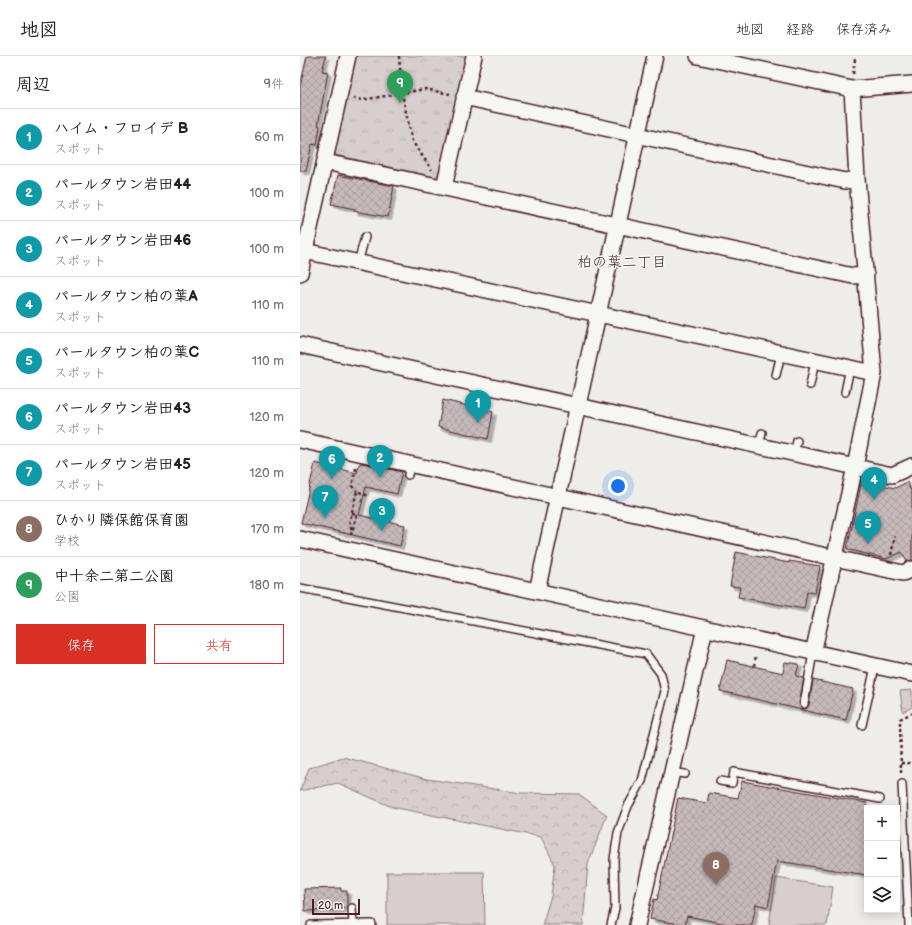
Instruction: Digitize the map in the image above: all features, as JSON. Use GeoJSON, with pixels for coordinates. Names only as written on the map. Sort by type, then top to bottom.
{"type":"FeatureCollection","features":[{"type":"Feature","properties":{"kind":"street"},"geometry":{"type":"LineString","coordinates":[[300,273],[348,56]]}},
{"type":"Feature","properties":{"kind":"street"},"geometry":{"type":"LineString","coordinates":[[444,187],[459,96],[474,56]]}},
{"type":"Feature","properties":{"kind":"street"},"geometry":{"type":"LineString","coordinates":[[537,591],[655,56]]}},
{"type":"Feature","properties":{"kind":"street"},"geometry":{"type":"LineString","coordinates":[[698,56],[852,89],[912,84]]}},
{"type":"Feature","properties":{"kind":"street"},"geometry":{"type":"LineString","coordinates":[[813,653],[855,467],[874,374],[857,180],[852,89]]}},
{"type":"Feature","properties":{"kind":"street"},"geometry":{"type":"LineString","coordinates":[[459,96],[845,181],[857,180]]}},
{"type":"Feature","properties":{"kind":"street"},"geometry":{"type":"LineString","coordinates":[[325,162],[853,276],[866,275]]}},
{"type":"Feature","properties":{"kind":"street"},"geometry":{"type":"LineString","coordinates":[[304,251],[598,316],[874,374]]}},
{"type":"Feature","properties":{"kind":"street"},"geometry":{"type":"LineString","coordinates":[[300,345],[578,406],[761,439],[796,447],[855,467],[892,475],[896,468],[912,466]]}},
{"type":"Feature","properties":{"kind":"street"},"geometry":{"type":"LineString","coordinates":[[300,440],[409,469],[558,497],[903,573],[912,569]]}},
{"type":"Feature","properties":{"kind":"street"},"geometry":{"type":"LineString","coordinates":[[300,539],[912,674]]}},
{"type":"Feature","properties":{"kind":"street"},"geometry":{"type":"LineString","coordinates":[[637,925],[678,773],[705,628]]}},
{"type":"Feature","properties":{"kind":"lane"},"geometry":{"type":"LineString","coordinates":[[358,263],[364,237]]}},
{"type":"Feature","properties":{"kind":"lane"},"geometry":{"type":"LineString","coordinates":[[776,375],[781,354]]}},
{"type":"Feature","properties":{"kind":"lane"},"geometry":{"type":"LineString","coordinates":[[810,385],[815,361]]}},
{"type":"Feature","properties":{"kind":"lane"},"geometry":{"type":"LineString","coordinates":[[846,392],[850,368]]}},
{"type":"Feature","properties":{"kind":"lane"},"geometry":{"type":"LineString","coordinates":[[300,588],[646,654],[654,662],[661,674],[665,690],[642,781],[628,806],[618,833],[614,859],[615,908],[611,925]]}},
{"type":"Feature","properties":{"kind":"lane"},"geometry":{"type":"LineString","coordinates":[[804,704],[813,653]]}},
{"type":"Feature","properties":{"kind":"lane"},"geometry":{"type":"LineString","coordinates":[[862,725],[875,667]]}},
{"type":"Feature","properties":{"kind":"lane"},"geometry":{"type":"LineString","coordinates":[[720,781],[732,783],[734,772],[880,800]]}},
{"type":"Feature","properties":{"kind":"lane"},"geometry":{"type":"LineString","coordinates":[[902,784],[909,925]]}},
{"type":"Feature","properties":{"kind":"lane"},"geometry":{"type":"LineString","coordinates":[[352,908],[353,924]]}},
{"type":"Feature","properties":{"kind":"lane"},"geometry":{"type":"LineString","coordinates":[[311,925],[372,924]]}},
{"type":"Feature","properties":{"kind":"path"},"geometry":{"type":"LineString","coordinates":[[399,56],[402,93],[412,141],[444,187]]}},
{"type":"Feature","properties":{"kind":"path"},"geometry":{"type":"LineString","coordinates":[[339,94],[362,100],[425,89],[459,96]]}},
{"type":"Feature","properties":{"kind":"path"},"geometry":{"type":"LineString","coordinates":[[356,465],[352,486],[357,492],[368,496]]}},
{"type":"Feature","properties":{"kind":"path"},"geometry":{"type":"LineString","coordinates":[[352,513],[357,514],[355,525],[352,529],[349,524],[357,492]]}},
{"type":"Feature","properties":{"kind":"path"},"geometry":{"type":"LineString","coordinates":[[902,784],[900,719],[912,713]]}},
{"type":"Feature","properties":{"kind":"path"},"geometry":{"type":"LineString","coordinates":[[901,763],[912,763]]}},
{"type":"Feature","properties":{"kind":"green space"},"geometry":{"type":"Polygon","coordinates":[[[354,56],[467,56],[440,172],[435,177],[336,155],[333,149],[354,56]]]}},
{"type":"Feature","properties":{"kind":"green space"},"geometry":{"type":"Polygon","coordinates":[[[912,690],[912,707],[903,712],[900,691],[912,690]]]}},
{"type":"Feature","properties":{"kind":"green space"},"geometry":{"type":"Polygon","coordinates":[[[343,757],[427,779],[521,793],[579,794],[607,815],[588,864],[583,925],[542,925],[551,896],[555,865],[541,837],[392,807],[338,783],[300,791],[309,768],[343,757]]]}},
{"type":"Feature","properties":{"kind":"green space"},"geometry":{"type":"Polygon","coordinates":[[[387,872],[484,872],[485,925],[387,925],[387,872]]]}},
{"type":"Feature","properties":{"kind":"green space"},"geometry":{"type":"Polygon","coordinates":[[[776,878],[833,887],[827,925],[769,925],[776,878]]]}},
{"type":"Feature","properties":{"kind":"building"},"geometry":{"type":"Polygon","coordinates":[[[307,56],[326,56],[322,71],[328,72],[318,125],[320,126],[317,145],[312,144],[306,171],[300,171],[300,87],[307,56]]]}},
{"type":"Feature","properties":{"kind":"building"},"geometry":{"type":"Polygon","coordinates":[[[338,175],[394,186],[388,217],[354,211],[355,209],[331,204],[338,175]]]}},
{"type":"Feature","properties":{"kind":"building"},"geometry":{"type":"Polygon","coordinates":[[[443,400],[493,412],[488,439],[438,427],[443,400]]]}},
{"type":"Feature","properties":{"kind":"building"},"geometry":{"type":"Polygon","coordinates":[[[315,463],[357,473],[359,464],[363,463],[402,472],[397,494],[366,487],[359,515],[405,525],[400,546],[301,523],[315,463]]]}},
{"type":"Feature","properties":{"kind":"building"},"geometry":{"type":"Polygon","coordinates":[[[862,480],[895,488],[907,482],[912,493],[912,560],[907,562],[902,552],[886,559],[847,549],[862,480]]]}},
{"type":"Feature","properties":{"kind":"building"},"geometry":{"type":"Polygon","coordinates":[[[736,552],[789,563],[789,561],[820,566],[815,593],[807,592],[804,609],[738,597],[740,587],[730,586],[736,552]]]}},
{"type":"Feature","properties":{"kind":"building"},"geometry":{"type":"Polygon","coordinates":[[[727,660],[783,673],[785,662],[799,664],[796,676],[804,678],[799,704],[803,709],[806,709],[809,705],[813,680],[853,689],[846,720],[720,691],[727,660]]]}},
{"type":"Feature","properties":{"kind":"building"},"geometry":{"type":"Polygon","coordinates":[[[742,781],[867,803],[867,805],[864,805],[864,875],[777,861],[768,907],[756,904],[752,925],[732,925],[687,916],[685,925],[650,919],[654,899],[657,900],[678,798],[707,803],[709,793],[738,798],[742,781]]]}},
{"type":"Feature","properties":{"kind":"building"},"geometry":{"type":"Polygon","coordinates":[[[341,888],[341,891],[347,891],[347,908],[342,908],[342,910],[305,911],[304,889],[341,888]]]}},
{"type":"Feature","properties":{"kind":"place","name":"中十余二第二公園"},"geometry":{"type":"Point","coordinates":[400,103]}},
{"type":"Feature","properties":{"kind":"place","name":"ハイム・フロイデ B"},"geometry":{"type":"Point","coordinates":[478,423]}},
{"type":"Feature","properties":{"kind":"place","name":"パールタウン岩田44"},"geometry":{"type":"Point","coordinates":[380,478]}},
{"type":"Feature","properties":{"kind":"place","name":"パールタウン岩田43"},"geometry":{"type":"Point","coordinates":[332,479]}},
{"type":"Feature","properties":{"kind":"place","name":"パールタウン柏の葉A"},"geometry":{"type":"Point","coordinates":[874,500]}},
{"type":"Feature","properties":{"kind":"place","name":"パールタウン岩田45"},"geometry":{"type":"Point","coordinates":[325,518]}},
{"type":"Feature","properties":{"kind":"place","name":"パールタウン岩田46"},"geometry":{"type":"Point","coordinates":[382,531]}},
{"type":"Feature","properties":{"kind":"place","name":"パールタウン柏の葉C"},"geometry":{"type":"Point","coordinates":[868,544]}},
{"type":"Feature","properties":{"kind":"place","name":"ひかり隣保館保育園"},"geometry":{"type":"Point","coordinates":[716,885]}},
{"type":"Feature","properties":{"kind":"district","name":"柏の葉二丁目"},"geometry":{"type":"Point","coordinates":[622,262]}}]}
